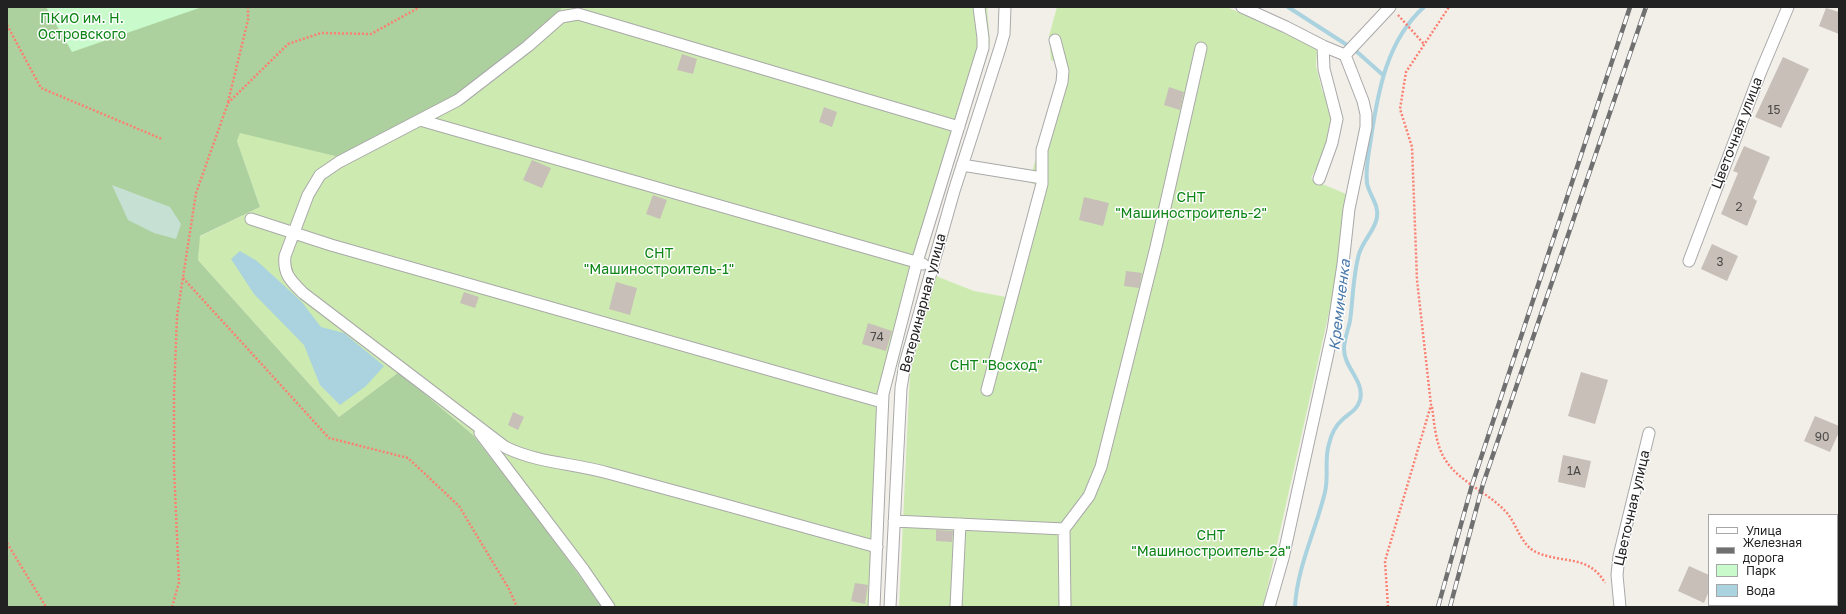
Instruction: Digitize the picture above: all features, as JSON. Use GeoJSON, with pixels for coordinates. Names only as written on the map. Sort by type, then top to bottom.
{"type":"FeatureCollection","features":[{"type":"Feature","properties":{"kind":"street"},"geometry":{"type":"LineString","coordinates":[[874,607],[882,402],[917,262],[983,48],[979,7]]}},
{"type":"Feature","properties":{"kind":"street","name":"Ветеринарная улица"},"geometry":{"type":"LineString","coordinates":[[890,607],[902,388],[905,364],[962,165],[1004,34],[1005,7]]}},
{"type":"Feature","properties":{"kind":"street"},"geometry":{"type":"LineString","coordinates":[[1242,7],[1345,55],[1366,114],[1366,127],[1349,209],[1343,264],[1333,330],[1283,558],[1269,607]]}},
{"type":"Feature","properties":{"kind":"street"},"geometry":{"type":"LineString","coordinates":[[1345,55],[1390,7]]}},
{"type":"Feature","properties":{"kind":"street","name":"Цветочная улица"},"geometry":{"type":"LineString","coordinates":[[1689,261],[1763,65],[1788,7]]}},
{"type":"Feature","properties":{"kind":"street"},"geometry":{"type":"LineString","coordinates":[[877,547],[606,472],[531,458],[505,447],[303,293],[293,283],[284,266],[285,256],[308,195],[320,175],[339,162],[458,100],[528,46],[561,17],[578,14],[959,127]]}},
{"type":"Feature","properties":{"kind":"street"},"geometry":{"type":"LineString","coordinates":[[988,390],[1042,178],[1042,150],[1062,82],[1063,71],[1055,40]]}},
{"type":"Feature","properties":{"kind":"street"},"geometry":{"type":"LineString","coordinates":[[1320,179],[1335,131],[1337,119],[1324,69],[1323,46]]}},
{"type":"Feature","properties":{"kind":"street"},"geometry":{"type":"LineString","coordinates":[[1064,607],[1066,573],[1064,529],[1088,496],[1101,467],[1156,248],[1201,48]]}},
{"type":"Feature","properties":{"kind":"street"},"geometry":{"type":"LineString","coordinates":[[420,120],[932,267]]}},
{"type":"Feature","properties":{"kind":"street"},"geometry":{"type":"LineString","coordinates":[[962,165],[1042,178]]}},
{"type":"Feature","properties":{"kind":"street"},"geometry":{"type":"LineString","coordinates":[[251,218],[294,233],[882,402]]}},
{"type":"Feature","properties":{"kind":"street"},"geometry":{"type":"LineString","coordinates":[[471,421],[583,569],[609,607]]}},
{"type":"Feature","properties":{"kind":"street","name":"Цветочная улица"},"geometry":{"type":"LineString","coordinates":[[1620,607],[1617,575],[1619,556],[1649,433]]}},
{"type":"Feature","properties":{"kind":"street"},"geometry":{"type":"LineString","coordinates":[[894,521],[1064,529]]}},
{"type":"Feature","properties":{"kind":"street"},"geometry":{"type":"LineString","coordinates":[[956,607],[960,524]]}},
{"type":"Feature","properties":{"kind":"path"},"geometry":{"type":"LineString","coordinates":[[172,607],[180,582],[174,468],[174,394],[177,316],[196,193],[228,103],[248,20],[248,7]]}},
{"type":"Feature","properties":{"kind":"path"},"geometry":{"type":"LineString","coordinates":[[228,103],[288,44],[321,33],[371,34],[420,7]]}},
{"type":"Feature","properties":{"kind":"path"},"geometry":{"type":"LineString","coordinates":[[1449,7],[1406,72],[1400,109],[1412,147],[1417,280],[1431,405],[1440,450],[1455,472],[1504,509],[1528,546],[1535,552],[1589,565],[1596,571],[1607,586]]}},
{"type":"Feature","properties":{"kind":"path"},"geometry":{"type":"LineString","coordinates":[[1403,21],[1424,44]]}},
{"type":"Feature","properties":{"kind":"path"},"geometry":{"type":"LineString","coordinates":[[7,25],[41,88],[162,139]]}},
{"type":"Feature","properties":{"kind":"path"},"geometry":{"type":"LineString","coordinates":[[183,278],[329,438],[408,458],[459,506],[509,589],[517,607]]}},
{"type":"Feature","properties":{"kind":"path"},"geometry":{"type":"LineString","coordinates":[[1388,607],[1385,561],[1431,405]]}},
{"type":"Feature","properties":{"kind":"path"},"geometry":{"type":"LineString","coordinates":[[7,543],[46,607]]}},
{"type":"Feature","properties":{"kind":"green space"},"geometry":{"type":"Polygon","coordinates":[[[7,7],[563,7],[527,42],[453,97],[343,158],[240,133],[237,141],[260,207],[200,236],[198,260],[339,417],[399,372],[473,435],[542,524],[602,607],[7,607],[7,7]]]}},
{"type":"Feature","properties":{"kind":"green space","name":"ПКиО им. Н. Островского"},"geometry":{"type":"Polygon","coordinates":[[[46,7],[202,7],[72,52],[46,7]]]}},
{"type":"Feature","properties":{"kind":"green space","name":"СНТ \"Машиностроитель-1\""},"geometry":{"type":"Polygon","coordinates":[[[563,7],[987,7],[990,43],[921,267],[887,396],[880,607],[602,607],[542,524],[473,435],[399,372],[339,417],[198,260],[199,237],[260,207],[237,141],[240,132],[343,158],[563,7]]]}},
{"type":"Feature","properties":{"kind":"green space"},"geometry":{"type":"Polygon","coordinates":[[[1057,7],[1227,7],[1317,48],[1316,66],[1322,90],[1333,114],[1322,158],[1311,178],[1346,194],[1334,290],[1263,607],[899,607],[910,371],[936,276],[974,291],[1006,297],[1036,185],[1029,182],[1057,85],[1057,63],[1051,60],[1049,36],[1057,7]]]}},
{"type":"Feature","properties":{"kind":"green space"},"geometry":{"type":"Polygon","coordinates":[[[112,185],[170,207],[181,224],[176,239],[154,233],[128,220],[112,185]]]}},
{"type":"Feature","properties":{"kind":"water"},"geometry":{"type":"Polygon","coordinates":[[[240,251],[257,261],[301,301],[321,327],[344,333],[384,366],[366,386],[340,405],[320,385],[304,345],[254,294],[231,259],[240,251]]]}},
{"type":"Feature","properties":{"kind":"building"},"geometry":{"type":"Polygon","coordinates":[[[1826,8],[1839,12],[1839,34],[1819,26],[1826,8]]]}},
{"type":"Feature","properties":{"kind":"building"},"geometry":{"type":"Polygon","coordinates":[[[682,54],[697,59],[693,74],[677,70],[682,54]]]}},
{"type":"Feature","properties":{"kind":"building"},"geometry":{"type":"Polygon","coordinates":[[[1783,57],[1809,69],[1781,128],[1755,117],[1783,57]]]}},
{"type":"Feature","properties":{"kind":"building"},"geometry":{"type":"Polygon","coordinates":[[[1169,87],[1184,92],[1180,110],[1164,105],[1169,87]]]}},
{"type":"Feature","properties":{"kind":"building"},"geometry":{"type":"Polygon","coordinates":[[[824,107],[837,112],[832,127],[819,122],[824,107]]]}},
{"type":"Feature","properties":{"kind":"building"},"geometry":{"type":"Polygon","coordinates":[[[1744,146],[1770,157],[1753,198],[1757,201],[1747,226],[1721,214],[1738,173],[1733,171],[1744,146]]]}},
{"type":"Feature","properties":{"kind":"building"},"geometry":{"type":"Polygon","coordinates":[[[532,160],[551,168],[542,188],[523,180],[532,160]]]}},
{"type":"Feature","properties":{"kind":"building"},"geometry":{"type":"Polygon","coordinates":[[[653,195],[667,200],[660,219],[646,214],[653,195]]]}},
{"type":"Feature","properties":{"kind":"building"},"geometry":{"type":"Polygon","coordinates":[[[1084,197],[1109,203],[1103,226],[1079,220],[1084,197]]]}},
{"type":"Feature","properties":{"kind":"building"},"geometry":{"type":"Polygon","coordinates":[[[1712,244],[1738,256],[1727,281],[1701,269],[1712,244]]]}},
{"type":"Feature","properties":{"kind":"building"},"geometry":{"type":"Polygon","coordinates":[[[1126,271],[1142,273],[1139,288],[1124,286],[1126,271]]]}},
{"type":"Feature","properties":{"kind":"building"},"geometry":{"type":"Polygon","coordinates":[[[616,282],[637,288],[630,315],[609,309],[616,282]]]}},
{"type":"Feature","properties":{"kind":"building"},"geometry":{"type":"Polygon","coordinates":[[[464,292],[479,297],[475,308],[460,303],[464,292]]]}},
{"type":"Feature","properties":{"kind":"building"},"geometry":{"type":"Polygon","coordinates":[[[868,323],[892,331],[886,351],[862,344],[868,323]]]}},
{"type":"Feature","properties":{"kind":"building"},"geometry":{"type":"Polygon","coordinates":[[[1581,372],[1608,380],[1595,424],[1568,416],[1581,372]]]}},
{"type":"Feature","properties":{"kind":"building"},"geometry":{"type":"Polygon","coordinates":[[[513,412],[524,417],[518,430],[508,425],[513,412]]]}},
{"type":"Feature","properties":{"kind":"building"},"geometry":{"type":"Polygon","coordinates":[[[1815,416],[1839,426],[1839,432],[1830,452],[1804,441],[1815,416]]]}},
{"type":"Feature","properties":{"kind":"building"},"geometry":{"type":"Polygon","coordinates":[[[1563,455],[1591,461],[1585,488],[1558,482],[1563,455]]]}},
{"type":"Feature","properties":{"kind":"building"},"geometry":{"type":"Polygon","coordinates":[[[936,530],[953,531],[952,542],[936,541],[936,530]]]}},
{"type":"Feature","properties":{"kind":"building"},"geometry":{"type":"Polygon","coordinates":[[[1689,566],[1708,575],[1708,593],[1704,603],[1678,591],[1689,566]]]}},
{"type":"Feature","properties":{"kind":"building"},"geometry":{"type":"Polygon","coordinates":[[[855,583],[868,585],[865,604],[851,601],[855,583]]]}},
{"type":"Feature","properties":{"kind":"waterway"},"geometry":{"type":"LineString","coordinates":[[1288,7],[1347,45]]}},
{"type":"Feature","properties":{"kind":"waterway","name":"Кремиченка"},"geometry":{"type":"LineString","coordinates":[[1295,607],[1299,578],[1325,492],[1327,480],[1327,456],[1330,441],[1338,424],[1355,409],[1360,400],[1360,387],[1347,362],[1344,346],[1350,321],[1354,279],[1359,254],[1374,226],[1377,217],[1377,208],[1367,183],[1366,172],[1377,102],[1386,67],[1393,51],[1411,20],[1424,7]]}},
{"type":"Feature","properties":{"kind":"waterway"},"geometry":{"type":"LineString","coordinates":[[1356,51],[1383,75]]}},
{"type":"Feature","properties":{"kind":"railway"},"geometry":{"type":"LineString","coordinates":[[1438,607],[1472,485],[1630,7]]}},
{"type":"Feature","properties":{"kind":"railway"},"geometry":{"type":"LineString","coordinates":[[1450,607],[1483,484],[1646,7]]}},
{"type":"Feature","properties":{"kind":"park label","name":"СНТ \"Машиностроитель-2\""},"geometry":{"type":"Point","coordinates":[1191,206]}},
{"type":"Feature","properties":{"kind":"park label","name":"СНТ \"Восход\""},"geometry":{"type":"Point","coordinates":[996,366]}},
{"type":"Feature","properties":{"kind":"park label","name":"СНТ \"Машиностроитель-2а\""},"geometry":{"type":"Point","coordinates":[1211,544]}}]}
